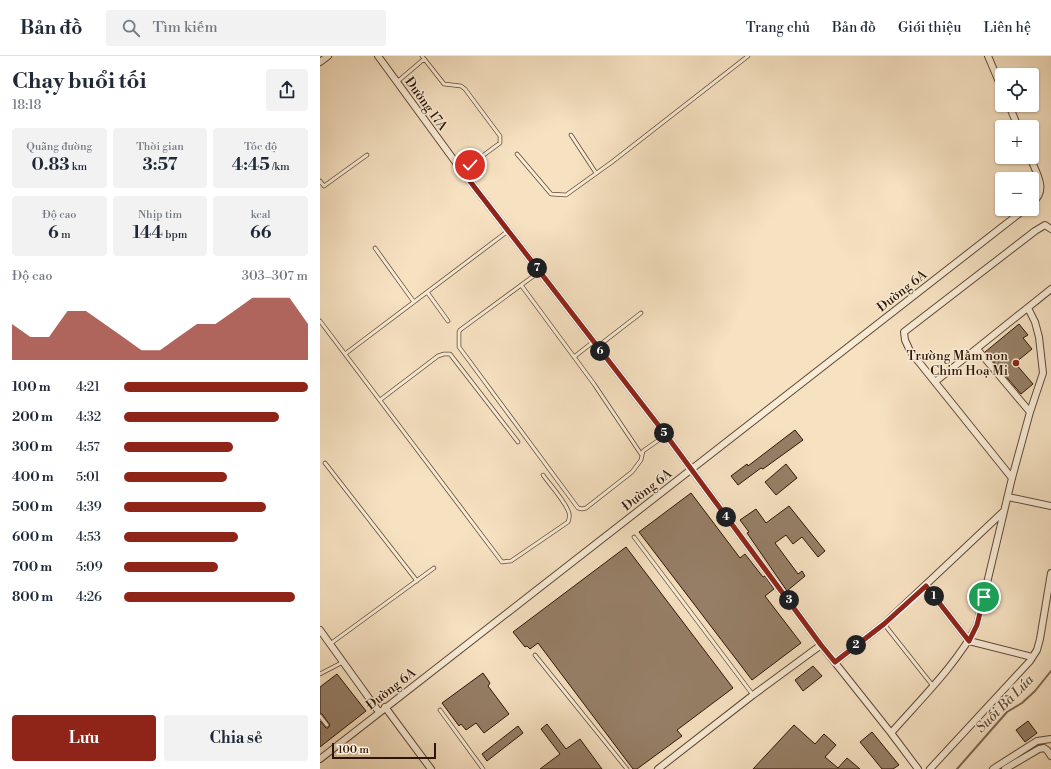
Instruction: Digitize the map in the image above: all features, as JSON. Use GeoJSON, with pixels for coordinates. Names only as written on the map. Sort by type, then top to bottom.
{"type":"FeatureCollection","features":[{"type":"Feature","properties":{"kind":"street"},"geometry":{"type":"LineString","coordinates":[[320,62],[328,56]]}},
{"type":"Feature","properties":{"kind":"street","name":"Đường 17A"},"geometry":{"type":"LineString","coordinates":[[378,56],[462,171],[666,435],[690,470],[821,645],[918,769]]}},
{"type":"Feature","properties":{"kind":"street"},"geometry":{"type":"LineString","coordinates":[[988,56],[995,72]]}},
{"type":"Feature","properties":{"kind":"street"},"geometry":{"type":"LineString","coordinates":[[1039,180],[1041,192],[1039,196]]}},
{"type":"Feature","properties":{"kind":"street","name":"Đường 6A"},"geometry":{"type":"LineString","coordinates":[[320,759],[1015,216]]}},
{"type":"Feature","properties":{"kind":"street"},"geometry":{"type":"LineString","coordinates":[[1012,478],[910,351],[905,340],[904,332],[1035,231],[1045,225],[1051,229]]}},
{"type":"Feature","properties":{"kind":"street"},"geometry":{"type":"LineString","coordinates":[[935,382],[1051,289]]}},
{"type":"Feature","properties":{"kind":"street"},"geometry":{"type":"LineString","coordinates":[[891,733],[933,686],[969,641],[977,625],[1012,478],[1030,412],[1043,373],[1039,337],[1035,322],[1028,308]]}},
{"type":"Feature","properties":{"kind":"street"},"geometry":{"type":"LineString","coordinates":[[977,349],[1030,412]]}},
{"type":"Feature","properties":{"kind":"street"},"geometry":{"type":"LineString","coordinates":[[1008,497],[1051,506]]}},
{"type":"Feature","properties":{"kind":"street"},"geometry":{"type":"LineString","coordinates":[[835,662],[884,624],[1004,511]]}},
{"type":"Feature","properties":{"kind":"street"},"geometry":{"type":"LineString","coordinates":[[930,769],[1037,650],[1051,573]]}},
{"type":"Feature","properties":{"kind":"street"},"geometry":{"type":"LineString","coordinates":[[926,586],[969,641],[1032,657]]}},
{"type":"Feature","properties":{"kind":"street"},"geometry":{"type":"LineString","coordinates":[[320,630],[379,712]]}},
{"type":"Feature","properties":{"kind":"street"},"geometry":{"type":"LineString","coordinates":[[658,769],[753,695],[821,645]]}},
{"type":"Feature","properties":{"kind":"street"},"geometry":{"type":"LineString","coordinates":[[385,707],[431,769]]}},
{"type":"Feature","properties":{"kind":"street"},"geometry":{"type":"LineString","coordinates":[[993,769],[1037,741],[1051,739]]}},
{"type":"Feature","properties":{"kind":"street"},"geometry":{"type":"LineString","coordinates":[[1005,769],[1039,749],[1044,748],[1051,756]]}},
{"type":"Feature","properties":{"kind":"lane"},"geometry":{"type":"LineString","coordinates":[[517,154],[551,194],[558,196],[566,195],[748,56]]}},
{"type":"Feature","properties":{"kind":"lane"},"geometry":{"type":"LineString","coordinates":[[397,82],[423,57],[444,84],[461,86],[465,88],[500,136],[500,143],[462,171]]}},
{"type":"Feature","properties":{"kind":"lane"},"geometry":{"type":"LineString","coordinates":[[571,135],[596,173]]}},
{"type":"Feature","properties":{"kind":"lane"},"geometry":{"type":"LineString","coordinates":[[320,181],[324,186],[367,155]]}},
{"type":"Feature","properties":{"kind":"lane"},"geometry":{"type":"LineString","coordinates":[[345,354],[508,230]]}},
{"type":"Feature","properties":{"kind":"lane"},"geometry":{"type":"LineString","coordinates":[[375,248],[414,302]]}},
{"type":"Feature","properties":{"kind":"lane"},"geometry":{"type":"LineString","coordinates":[[521,285],[574,357],[641,454],[641,460],[632,472],[586,508],[578,508],[459,347],[460,330],[521,285],[540,271]]}},
{"type":"Feature","properties":{"kind":"lane"},"geometry":{"type":"LineString","coordinates":[[427,292],[448,321]]}},
{"type":"Feature","properties":{"kind":"lane"},"geometry":{"type":"LineString","coordinates":[[574,357],[595,345],[641,313]]}},
{"type":"Feature","properties":{"kind":"lane"},"geometry":{"type":"LineString","coordinates":[[320,321],[502,562],[511,561],[568,522],[570,518],[566,505],[543,475]]}},
{"type":"Feature","properties":{"kind":"lane"},"geometry":{"type":"LineString","coordinates":[[380,400],[438,356],[450,354],[518,442]]}},
{"type":"Feature","properties":{"kind":"lane"},"geometry":{"type":"LineString","coordinates":[[641,454],[642,451],[666,435]]}},
{"type":"Feature","properties":{"kind":"lane"},"geometry":{"type":"LineString","coordinates":[[325,464],[417,581]]}},
{"type":"Feature","properties":{"kind":"lane"},"geometry":{"type":"LineString","coordinates":[[634,538],[753,695]]}},
{"type":"Feature","properties":{"kind":"lane"},"geometry":{"type":"LineString","coordinates":[[330,644],[434,568]]}},
{"type":"Feature","properties":{"kind":"lane"},"geometry":{"type":"LineString","coordinates":[[884,624],[933,686]]}},
{"type":"Feature","properties":{"kind":"lane"},"geometry":{"type":"LineString","coordinates":[[535,655],[627,769]]}},
{"type":"Feature","properties":{"kind":"lane"},"geometry":{"type":"LineString","coordinates":[[320,674],[343,662]]}},
{"type":"Feature","properties":{"kind":"lane"},"geometry":{"type":"LineString","coordinates":[[440,710],[483,769]]}},
{"type":"Feature","properties":{"kind":"lane"},"geometry":{"type":"LineString","coordinates":[[320,716],[327,725]]}},
{"type":"Feature","properties":{"kind":"building"},"geometry":{"type":"Polygon","coordinates":[[[1019,324],[1028,335],[1023,338],[1032,349],[1015,363],[1033,384],[1021,394],[985,352],[1019,324]]]}},
{"type":"Feature","properties":{"kind":"building"},"geometry":{"type":"Polygon","coordinates":[[[795,430],[803,440],[738,485],[731,476],[747,464],[748,466],[795,430]]]}},
{"type":"Feature","properties":{"kind":"building"},"geometry":{"type":"Polygon","coordinates":[[[786,464],[797,478],[776,495],[765,482],[786,464]]]}},
{"type":"Feature","properties":{"kind":"building"},"geometry":{"type":"Polygon","coordinates":[[[691,493],[740,558],[745,554],[763,577],[765,576],[774,589],[765,596],[801,643],[752,680],[639,532],[691,493]]]}},
{"type":"Feature","properties":{"kind":"building"},"geometry":{"type":"Polygon","coordinates":[[[789,506],[825,551],[818,557],[802,537],[793,544],[786,535],[775,543],[798,574],[802,571],[805,576],[787,591],[747,533],[749,532],[740,520],[756,509],[766,523],[789,506]]]}},
{"type":"Feature","properties":{"kind":"building"},"geometry":{"type":"Polygon","coordinates":[[[626,547],[733,688],[677,730],[682,736],[637,769],[633,769],[538,643],[530,649],[527,646],[525,647],[513,632],[626,547]]]}},
{"type":"Feature","properties":{"kind":"building"},"geometry":{"type":"Polygon","coordinates":[[[813,666],[822,676],[803,691],[795,680],[813,666]]]}},
{"type":"Feature","properties":{"kind":"building"},"geometry":{"type":"Polygon","coordinates":[[[483,673],[490,683],[488,686],[509,714],[484,733],[476,723],[466,730],[461,724],[459,726],[442,703],[483,673]]]}},
{"type":"Feature","properties":{"kind":"building"},"geometry":{"type":"Polygon","coordinates":[[[337,674],[366,711],[320,747],[320,721],[326,728],[330,725],[320,713],[320,687],[337,674]]]}},
{"type":"Feature","properties":{"kind":"building"},"geometry":{"type":"Polygon","coordinates":[[[1028,721],[1037,733],[1025,742],[1016,730],[1028,721]]]}},
{"type":"Feature","properties":{"kind":"building"},"geometry":{"type":"Polygon","coordinates":[[[547,724],[566,749],[580,739],[602,769],[540,769],[560,754],[541,729],[547,724]]]}},
{"type":"Feature","properties":{"kind":"building"},"geometry":{"type":"Polygon","coordinates":[[[794,725],[815,744],[824,734],[836,745],[825,757],[838,768],[847,758],[860,769],[753,769],[794,725]]]}},
{"type":"Feature","properties":{"kind":"building"},"geometry":{"type":"Polygon","coordinates":[[[518,726],[523,733],[487,761],[482,754],[518,726]]]}},
{"type":"Feature","properties":{"kind":"building"},"geometry":{"type":"Polygon","coordinates":[[[872,732],[899,765],[893,769],[882,769],[860,742],[872,732]]]}},
{"type":"Feature","properties":{"kind":"waterway","name":"Suối Bà Lúa"},"geometry":{"type":"LineString","coordinates":[[957,769],[1007,712],[1022,703],[1035,691],[1051,671]]}},
{"type":"Feature","properties":{"kind":"place","name":"Trường Mầm non Chim Hoạ Mi"},"geometry":{"type":"Point","coordinates":[1016,363]}},
{"type":"Feature","properties":{"kind":"route"},"geometry":{"type":"LineString","coordinates":[[470,165],[462,171],[666,435],[690,470],[835,662],[884,624],[926,586],[969,641],[977,625],[984,597]]}}]}
